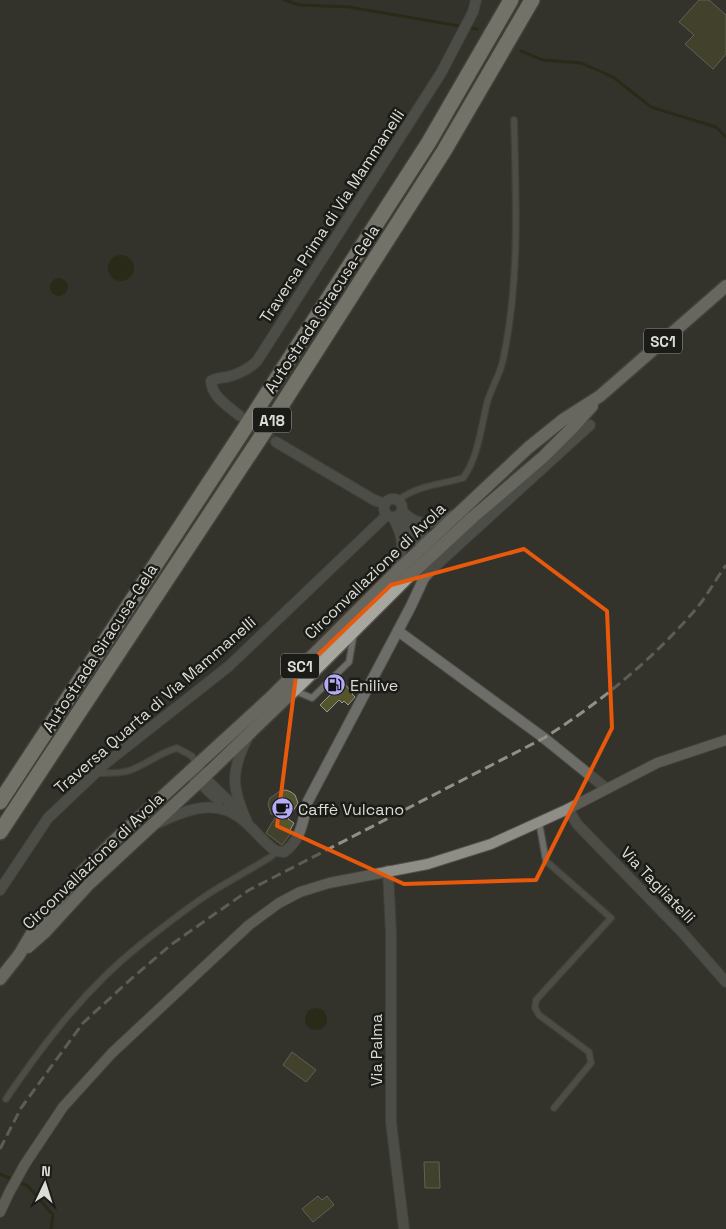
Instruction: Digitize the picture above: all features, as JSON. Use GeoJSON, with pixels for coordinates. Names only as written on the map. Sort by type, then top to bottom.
{"type":"FeatureCollection","features":[{"type":"Feature","properties":{"kind":"highway","name":"Autostrada Siracusa-Gela"},"geometry":{"type":"LineString","coordinates":[[2,796],[243,431],[429,142],[511,0]]}},
{"type":"Feature","properties":{"kind":"highway","name":"Autostrada Siracusa-Gela"},"geometry":{"type":"LineString","coordinates":[[0,832],[268,425],[434,167],[532,0]]}},
{"type":"Feature","properties":{"kind":"main road","name":"Circonvallazione di Avola"},"geometry":{"type":"LineString","coordinates":[[19,955],[45,932],[89,884],[201,780],[355,629],[431,548],[457,514],[536,442],[564,419],[600,396],[726,286]]}},
{"type":"Feature","properties":{"kind":"main road","name":"Circonvallazione di Avola"},"geometry":{"type":"LineString","coordinates":[[0,979],[19,955],[38,923],[81,873],[270,698],[394,574],[431,548],[543,457],[574,427],[600,396]]}},
{"type":"Feature","properties":{"kind":"main road"},"geometry":{"type":"LineString","coordinates":[[0,1212],[25,1164],[63,1108],[112,1053],[249,925],[279,903],[300,892],[329,883],[428,864],[491,844],[568,809],[657,763],[726,740]]}},
{"type":"Feature","properties":{"kind":"street","name":"Traversa Prima di Via Mammanelli"},"geometry":{"type":"LineString","coordinates":[[240,416],[216,395],[211,387],[211,381],[216,378],[240,373],[257,361],[441,73],[473,12],[476,0]]}},
{"type":"Feature","properties":{"kind":"street"},"geometry":{"type":"LineString","coordinates":[[198,765],[205,789],[243,819],[276,851],[284,852],[292,847],[300,834],[308,801],[424,578],[590,426]]}},
{"type":"Feature","properties":{"kind":"street"},"geometry":{"type":"LineString","coordinates":[[276,442],[374,500],[385,504]]}},
{"type":"Feature","properties":{"kind":"street"},"geometry":{"type":"LineString","coordinates":[[394,515],[402,505],[398,500],[391,499],[385,504],[384,510],[394,515],[410,520],[432,523],[457,514]]}},
{"type":"Feature","properties":{"kind":"street"},"geometry":{"type":"LineString","coordinates":[[394,515],[431,548]]}},
{"type":"Feature","properties":{"kind":"street"},"geometry":{"type":"LineString","coordinates":[[394,515],[403,542],[402,554],[394,574]]}},
{"type":"Feature","properties":{"kind":"street","name":"Traversa Quarta di Via Mammanelli"},"geometry":{"type":"LineString","coordinates":[[0,890],[48,818],[96,773],[229,666],[394,515]]}},
{"type":"Feature","properties":{"kind":"street"},"geometry":{"type":"LineString","coordinates":[[410,520],[431,548]]}},
{"type":"Feature","properties":{"kind":"street"},"geometry":{"type":"LineString","coordinates":[[398,631],[544,738],[607,789]]}},
{"type":"Feature","properties":{"kind":"street"},"geometry":{"type":"LineString","coordinates":[[243,819],[236,792],[235,770],[240,753],[250,732]]}},
{"type":"Feature","properties":{"kind":"street"},"geometry":{"type":"LineString","coordinates":[[184,778],[201,780]]}},
{"type":"Feature","properties":{"kind":"street"},"geometry":{"type":"LineString","coordinates":[[149,828],[181,812],[195,808],[226,810],[243,819]]}},
{"type":"Feature","properties":{"kind":"street","name":"Via Tagliatelli"},"geometry":{"type":"LineString","coordinates":[[568,809],[577,824],[682,932],[726,982]]}},
{"type":"Feature","properties":{"kind":"street","name":"Via Palma"},"geometry":{"type":"LineString","coordinates":[[388,871],[391,933],[391,1122],[401,1228]]}},
{"type":"Feature","properties":{"kind":"lane"},"geometry":{"type":"LineString","coordinates":[[398,500],[410,492],[463,478],[471,468],[489,398],[503,362],[511,310],[516,226],[514,120]]}},
{"type":"Feature","properties":{"kind":"lane"},"geometry":{"type":"LineString","coordinates":[[294,690],[312,698],[349,662],[355,629]]}},
{"type":"Feature","properties":{"kind":"lane"},"geometry":{"type":"LineString","coordinates":[[96,773],[130,770],[168,750],[178,748],[192,756],[198,765]]}},
{"type":"Feature","properties":{"kind":"lane"},"geometry":{"type":"LineString","coordinates":[[539,822],[546,861],[611,918],[536,1000],[535,1008],[539,1015],[589,1052],[591,1063],[554,1108]]}},
{"type":"Feature","properties":{"kind":"lane"},"geometry":{"type":"LineString","coordinates":[[6,1099],[56,1031],[109,972],[178,916],[272,856],[276,851]]}},
{"type":"Feature","properties":{"kind":"highlighted area"},"geometry":{"type":"Polygon","coordinates":[[[524,549],[607,611],[612,728],[536,880],[404,884],[277,826],[296,676],[391,585],[524,549]]]}},
{"type":"Feature","properties":{"kind":"shaded area"},"geometry":{"type":"Polygon","coordinates":[[[121,255],[130,259],[134,268],[130,277],[121,281],[112,277],[108,268],[112,259],[121,255]]]}},
{"type":"Feature","properties":{"kind":"shaded area"},"geometry":{"type":"Polygon","coordinates":[[[59,278],[65,281],[68,287],[65,293],[59,296],[53,293],[50,287],[53,281],[59,278]]]}},
{"type":"Feature","properties":{"kind":"shaded area"},"geometry":{"type":"Polygon","coordinates":[[[316,1008],[324,1011],[327,1019],[324,1027],[316,1030],[308,1027],[305,1019],[308,1011],[316,1008]]]}},
{"type":"Feature","properties":{"kind":"building"},"geometry":{"type":"Polygon","coordinates":[[[699,0],[709,0],[726,15],[726,54],[713,69],[685,44],[694,35],[679,22],[699,0]]]}},
{"type":"Feature","properties":{"kind":"building"},"geometry":{"type":"Polygon","coordinates":[[[339,678],[355,697],[348,705],[344,701],[342,703],[339,700],[327,712],[320,705],[332,693],[328,689],[339,678]]]}},
{"type":"Feature","properties":{"kind":"building"},"geometry":{"type":"Polygon","coordinates":[[[286,790],[295,795],[298,803],[288,819],[294,823],[289,832],[291,833],[282,845],[266,833],[276,816],[271,814],[268,804],[270,798],[280,791],[286,790]]]}},
{"type":"Feature","properties":{"kind":"building"},"geometry":{"type":"Polygon","coordinates":[[[292,1052],[316,1070],[306,1082],[283,1065],[292,1052]]]}},
{"type":"Feature","properties":{"kind":"building"},"geometry":{"type":"Polygon","coordinates":[[[424,1162],[439,1162],[440,1188],[425,1188],[424,1162]]]}},
{"type":"Feature","properties":{"kind":"building"},"geometry":{"type":"Polygon","coordinates":[[[318,1196],[322,1200],[327,1196],[334,1205],[313,1222],[302,1209],[318,1196]]]}},
{"type":"Feature","properties":{"kind":"waterway"},"geometry":{"type":"LineString","coordinates":[[284,0],[300,5],[349,7],[477,29]]}},
{"type":"Feature","properties":{"kind":"waterway"},"geometry":{"type":"LineString","coordinates":[[521,51],[543,60],[581,63],[613,77],[651,107],[716,127],[726,137]]}},
{"type":"Feature","properties":{"kind":"waterway"},"geometry":{"type":"LineString","coordinates":[[0,1174],[28,1186],[53,1215],[51,1229]]}},
{"type":"Feature","properties":{"kind":"tunnel"},"geometry":{"type":"LineString","coordinates":[[244,419],[276,442]]}},
{"type":"Feature","properties":{"kind":"railway"},"geometry":{"type":"LineString","coordinates":[[0,1149],[21,1108],[83,1023],[172,944],[249,890],[544,738],[586,710],[662,646],[700,604],[726,565]]}},
{"type":"Feature","properties":{"kind":"place","name":"Enilive"},"geometry":{"type":"Point","coordinates":[334,685]}},
{"type":"Feature","properties":{"kind":"place","name":"Caffè Vulcano"},"geometry":{"type":"Point","coordinates":[282,809]}}]}
